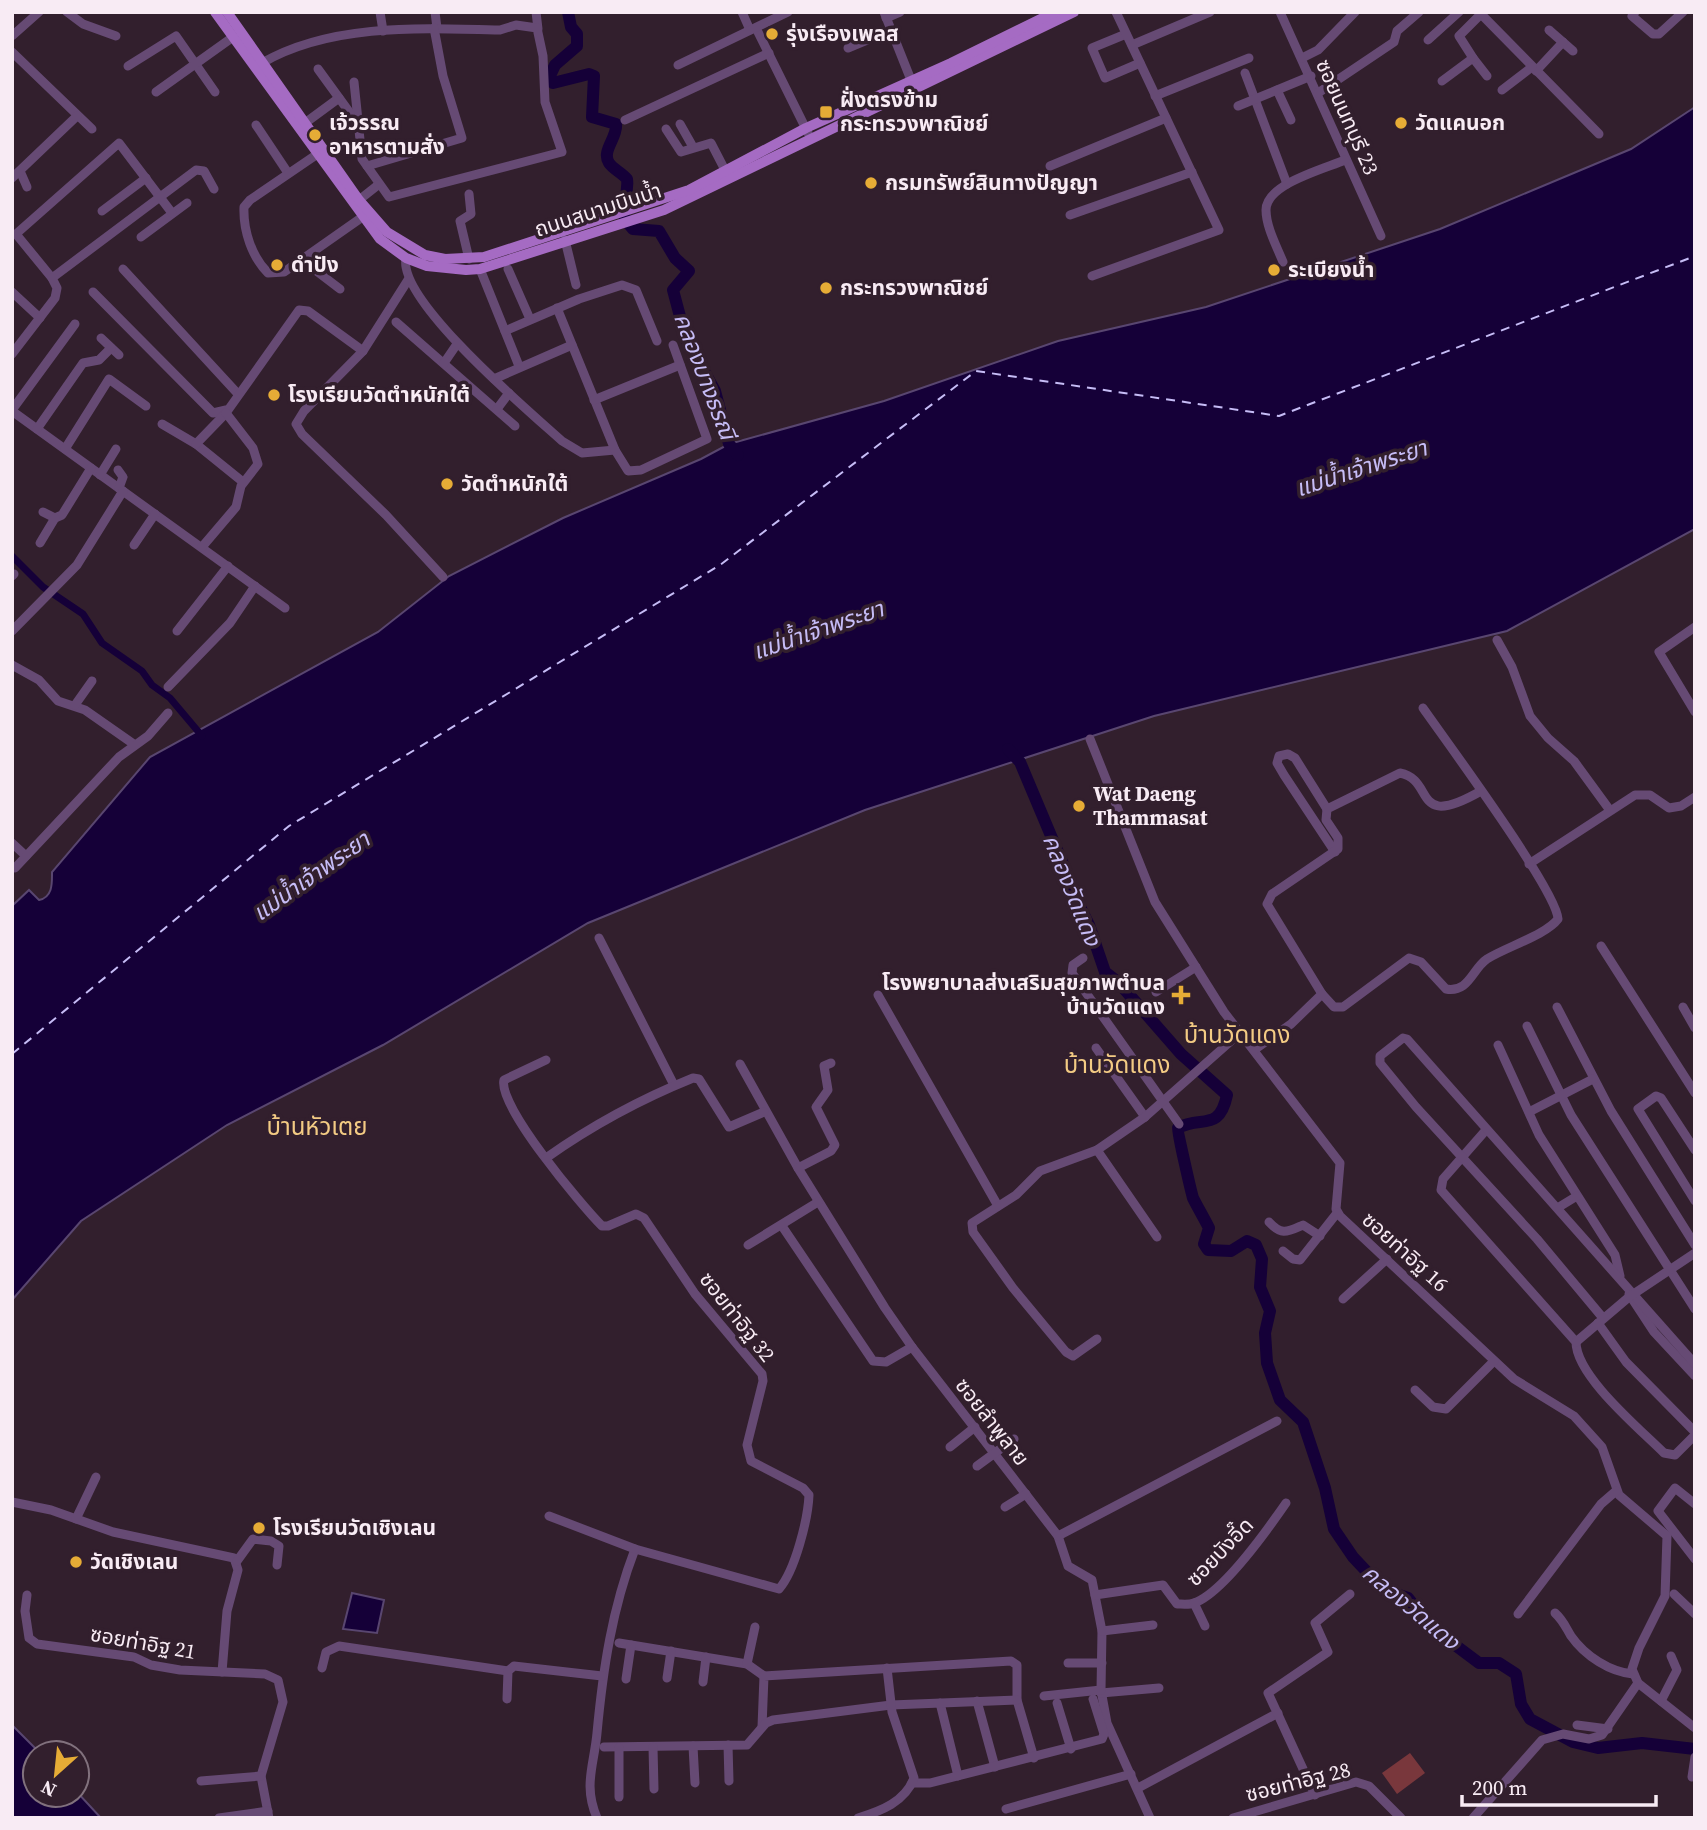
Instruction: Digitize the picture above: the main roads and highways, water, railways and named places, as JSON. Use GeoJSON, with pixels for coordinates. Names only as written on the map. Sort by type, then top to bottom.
{"type":"FeatureCollection","features":[{"type":"Feature","properties":{"kind":"main road","name":"ถนนสนามบินน้ำ"},"geometry":{"type":"LineString","coordinates":[[215,12],[361,218],[380,239],[406,258],[448,270],[480,269],[565,240],[613,220]]}},
{"type":"Feature","properties":{"kind":"main road","name":"ถนนสนามบินน้ำ"},"geometry":{"type":"LineString","coordinates":[[227,12],[359,200],[387,232],[405,245],[435,257],[468,259],[484,257],[686,201],[1074,12]]}},
{"type":"Feature","properties":{"kind":"main road","name":"ถนนสนามบินน้ำ"},"geometry":{"type":"LineString","coordinates":[[630,215],[689,190],[806,128],[1055,12]]}},
{"type":"Feature","properties":{"kind":"water","name":"แม่น้ำเจ้าพระยา"},"geometry":{"type":"Polygon","coordinates":[[[1695,107],[1695,529],[1507,631],[1154,716],[865,810],[588,923],[383,1045],[227,1125],[81,1221],[12,1300],[12,906],[29,890],[39,900],[47,896],[51,889],[52,872],[150,757],[378,632],[449,576],[563,518],[701,459],[729,444],[884,401],[1058,341],[1206,307],[1440,229],[1631,149],[1695,107]]]}},
{"type":"Feature","properties":{"kind":"water"},"geometry":{"type":"Polygon","coordinates":[[[352,1593],[384,1600],[377,1633],[343,1629],[352,1593]]]}},
{"type":"Feature","properties":{"kind":"water"},"geometry":{"type":"Polygon","coordinates":[[[12,1725],[26,1739],[21,1739],[21,1809],[91,1807],[101,1818],[12,1818],[12,1725]]]}},
{"type":"Feature","properties":{"kind":"waterway","name":"คลองบางธรณี"},"geometry":{"type":"LineString","coordinates":[[568,12],[571,27],[577,34],[577,46],[555,65],[549,78],[553,83],[589,74],[594,76],[592,117],[616,124],[607,158],[627,179],[624,215],[633,229],[659,231],[675,258],[689,271],[673,290],[686,339],[715,391],[729,444],[738,455]]}},
{"type":"Feature","properties":{"kind":"waterway"},"geometry":{"type":"LineString","coordinates":[[12,556],[43,587],[83,614],[102,643],[142,671],[152,685],[170,698],[202,736]]}},
{"type":"Feature","properties":{"kind":"waterway","name":"คลองวัดแดง"},"geometry":{"type":"LineString","coordinates":[[1008,749],[1020,762],[1070,887],[1089,925],[1105,972],[1119,983],[1181,1054],[1227,1095],[1224,1107],[1214,1119],[1178,1128],[1193,1198],[1209,1228],[1204,1244],[1208,1250],[1231,1251],[1247,1241],[1256,1245],[1262,1259],[1260,1287],[1270,1311],[1265,1333],[1267,1363],[1280,1400],[1303,1422],[1325,1488],[1334,1529],[1353,1557],[1384,1590],[1408,1598],[1431,1627],[1479,1663],[1499,1663],[1516,1674],[1521,1704],[1530,1719],[1573,1742],[1598,1748],[1642,1743],[1695,1749]]}},
{"type":"Feature","properties":{"kind":"place","name":"รุ่งเรืองเพลส"},"geometry":{"type":"Point","coordinates":[772,34]}},
{"type":"Feature","properties":{"kind":"place","name":"ฝั่งตรงข้าม กระทรวงพาณิชย์"},"geometry":{"type":"Point","coordinates":[826,112]}},
{"type":"Feature","properties":{"kind":"place","name":"วัดแคนอก"},"geometry":{"type":"Point","coordinates":[1401,123]}},
{"type":"Feature","properties":{"kind":"place","name":"เจ้วรรณ อาหารตามสั่ง"},"geometry":{"type":"Point","coordinates":[315,135]}},
{"type":"Feature","properties":{"kind":"place","name":"กรมทรัพย์สินทางปัญญา"},"geometry":{"type":"Point","coordinates":[871,183]}},
{"type":"Feature","properties":{"kind":"place","name":"ดำปัง"},"geometry":{"type":"Point","coordinates":[277,265]}},
{"type":"Feature","properties":{"kind":"place","name":"ระเบียงน้ำ"},"geometry":{"type":"Point","coordinates":[1274,270]}},
{"type":"Feature","properties":{"kind":"place","name":"กระทรวงพาณิชย์"},"geometry":{"type":"Point","coordinates":[826,288]}},
{"type":"Feature","properties":{"kind":"place","name":"โรงเรียนวัดตำหนักใต้"},"geometry":{"type":"Point","coordinates":[274,395]}},
{"type":"Feature","properties":{"kind":"place","name":"วัดตำหนักใต้"},"geometry":{"type":"Point","coordinates":[447,484]}},
{"type":"Feature","properties":{"kind":"place","name":"Wat Daeng Thammasat"},"geometry":{"type":"Point","coordinates":[1079,806]}},
{"type":"Feature","properties":{"kind":"place","name":"โรงพยาบาลส่งเสริมสุขภาพตำบล บ้านวัดแดง"},"geometry":{"type":"Point","coordinates":[1181,995]}},
{"type":"Feature","properties":{"kind":"place","name":"โรงเรียนวัดเชิงเลน"},"geometry":{"type":"Point","coordinates":[259,1528]}},
{"type":"Feature","properties":{"kind":"place","name":"วัดเชิงเลน"},"geometry":{"type":"Point","coordinates":[76,1562]}},
{"type":"Feature","properties":{"kind":"district","name":"บ้านวัดแดง"},"geometry":{"type":"Point","coordinates":[1237,1035]}},
{"type":"Feature","properties":{"kind":"district","name":"บ้านวัดแดง"},"geometry":{"type":"Point","coordinates":[1117,1065]}},
{"type":"Feature","properties":{"kind":"district","name":"บ้านหัวเตย"},"geometry":{"type":"Point","coordinates":[317,1127]}}]}
